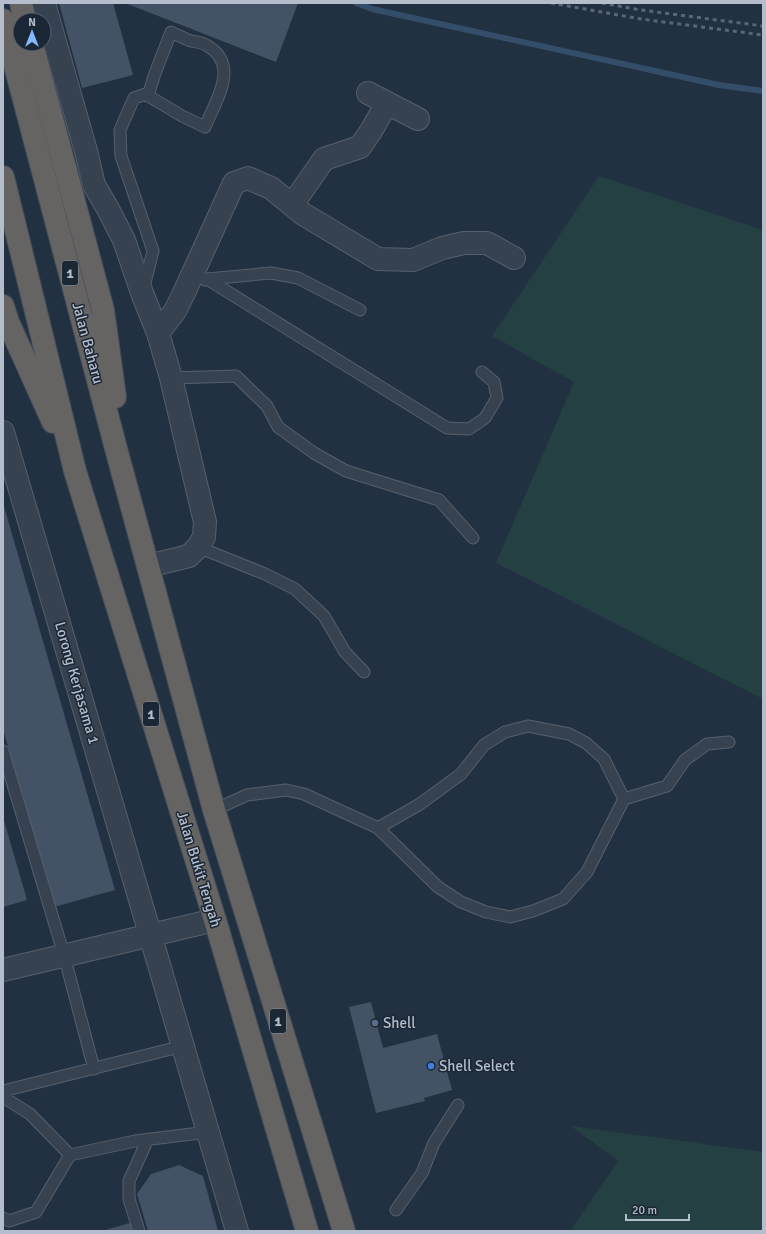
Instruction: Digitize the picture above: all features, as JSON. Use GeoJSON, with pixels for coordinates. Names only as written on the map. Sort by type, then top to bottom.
{"type":"FeatureCollection","features":[{"type":"Feature","properties":{"kind":"highway","name":"Jalan Baharu"},"geometry":{"type":"LineString","coordinates":[[3,20],[137,526]]}},
{"type":"Feature","properties":{"kind":"highway"},"geometry":{"type":"LineString","coordinates":[[34,52],[103,310],[117,414],[137,526]]}},
{"type":"Feature","properties":{"kind":"highway","name":"1"},"geometry":{"type":"LineString","coordinates":[[3,177],[75,471]]}},
{"type":"Feature","properties":{"kind":"highway"},"geometry":{"type":"LineString","coordinates":[[3,306],[8,322],[75,471]]}},
{"type":"Feature","properties":{"kind":"highway","name":"Jalan Bukit Tengah"},"geometry":{"type":"LineString","coordinates":[[75,471],[215,920],[307,1231]]}},
{"type":"Feature","properties":{"kind":"highway","name":"Jalan Bukit Tengah"},"geometry":{"type":"LineString","coordinates":[[137,526],[214,810],[344,1231]]}},
{"type":"Feature","properties":{"kind":"street"},"geometry":{"type":"LineString","coordinates":[[44,3],[86,151],[94,185],[124,240],[142,293],[158,333],[171,378],[205,522],[204,537],[198,547],[189,556],[148,566]]}},
{"type":"Feature","properties":{"kind":"street"},"geometry":{"type":"LineString","coordinates":[[368,92],[418,119]]}},
{"type":"Feature","properties":{"kind":"street"},"geometry":{"type":"LineString","coordinates":[[292,204],[324,158],[360,147],[388,104]]}},
{"type":"Feature","properties":{"kind":"street"},"geometry":{"type":"LineString","coordinates":[[158,333],[175,311],[234,183],[248,178],[271,188],[303,214],[378,259],[413,260],[442,248],[464,243],[487,243],[514,258]]}},
{"type":"Feature","properties":{"kind":"street","name":"Lorong Kerjasama 1"},"geometry":{"type":"LineString","coordinates":[[3,432],[237,1231]]}},
{"type":"Feature","properties":{"kind":"street"},"geometry":{"type":"LineString","coordinates":[[3,970],[215,920]]}},
{"type":"Feature","properties":{"kind":"lane"},"geometry":{"type":"LineString","coordinates":[[142,293],[153,251],[121,156],[120,130],[134,98],[149,92],[171,32],[189,40],[205,44],[217,53],[225,70],[223,86],[205,127],[182,116],[145,94]]}},
{"type":"Feature","properties":{"kind":"lane"},"geometry":{"type":"LineString","coordinates":[[183,295],[207,279],[271,273],[298,278],[360,310]]}},
{"type":"Feature","properties":{"kind":"lane"},"geometry":{"type":"LineString","coordinates":[[207,279],[447,428],[469,429],[485,418],[497,398],[494,382],[482,372]]}},
{"type":"Feature","properties":{"kind":"lane"},"geometry":{"type":"LineString","coordinates":[[171,378],[236,376],[267,406],[278,427],[314,453],[346,471],[439,500],[473,538]]}},
{"type":"Feature","properties":{"kind":"lane"},"geometry":{"type":"LineString","coordinates":[[198,547],[264,574],[295,589],[324,616],[345,652],[364,672]]}},
{"type":"Feature","properties":{"kind":"lane"},"geometry":{"type":"LineString","coordinates":[[378,828],[420,804],[461,774],[484,745],[505,732],[528,726],[569,734],[586,743],[604,759],[624,799]]}},
{"type":"Feature","properties":{"kind":"lane"},"geometry":{"type":"LineString","coordinates":[[214,810],[247,795],[286,790],[304,794],[378,828],[438,887],[461,902],[486,912],[510,916],[533,911],[563,899],[587,872],[624,799],[667,786],[685,760],[707,744],[729,742]]}},
{"type":"Feature","properties":{"kind":"lane"},"geometry":{"type":"LineString","coordinates":[[3,751],[64,955],[94,1069]]}},
{"type":"Feature","properties":{"kind":"lane"},"geometry":{"type":"LineString","coordinates":[[3,1091],[183,1046]]}},
{"type":"Feature","properties":{"kind":"lane"},"geometry":{"type":"LineString","coordinates":[[3,1098],[30,1114],[70,1155]]}},
{"type":"Feature","properties":{"kind":"lane"},"geometry":{"type":"LineString","coordinates":[[396,1210],[422,1173],[434,1143],[458,1105]]}},
{"type":"Feature","properties":{"kind":"lane"},"geometry":{"type":"LineString","coordinates":[[3,1218],[9,1221],[36,1212],[70,1155],[148,1139],[208,1132]]}},
{"type":"Feature","properties":{"kind":"lane"},"geometry":{"type":"LineString","coordinates":[[139,1231],[129,1199],[129,1181],[148,1139]]}},
{"type":"Feature","properties":{"kind":"green space"},"geometry":{"type":"Polygon","coordinates":[[[599,176],[763,230],[763,699],[496,563],[574,382],[492,336],[599,176]]]}},
{"type":"Feature","properties":{"kind":"green space"},"geometry":{"type":"Polygon","coordinates":[[[571,1126],[763,1152],[763,1231],[570,1231],[618,1161],[571,1126]]]}},
{"type":"Feature","properties":{"kind":"building"},"geometry":{"type":"Polygon","coordinates":[[[59,3],[113,3],[133,75],[82,88],[59,3]]]}},
{"type":"Feature","properties":{"kind":"building"},"geometry":{"type":"Polygon","coordinates":[[[125,3],[298,3],[276,62],[125,3]]]}},
{"type":"Feature","properties":{"kind":"building"},"geometry":{"type":"Polygon","coordinates":[[[3,503],[115,890],[54,907],[3,729],[3,503]]]}},
{"type":"Feature","properties":{"kind":"building"},"geometry":{"type":"Polygon","coordinates":[[[3,817],[27,900],[3,907],[3,817]]]}},
{"type":"Feature","properties":{"kind":"building"},"geometry":{"type":"Polygon","coordinates":[[[371,1002],[383,1048],[437,1034],[452,1090],[424,1098],[425,1101],[376,1113],[349,1007],[371,1002]]]}},
{"type":"Feature","properties":{"kind":"building"},"geometry":{"type":"Polygon","coordinates":[[[179,1165],[203,1176],[218,1231],[148,1231],[137,1194],[151,1174],[179,1165]]]}},
{"type":"Feature","properties":{"kind":"building"},"geometry":{"type":"Polygon","coordinates":[[[130,1223],[133,1231],[102,1231],[130,1223]]]}},
{"type":"Feature","properties":{"kind":"waterway"},"geometry":{"type":"LineString","coordinates":[[356,3],[372,9],[719,85],[763,91]]}},
{"type":"Feature","properties":{"kind":"railway"},"geometry":{"type":"LineString","coordinates":[[551,3],[641,19],[763,35]]}},
{"type":"Feature","properties":{"kind":"railway"},"geometry":{"type":"LineString","coordinates":[[602,3],[641,10],[763,26]]}},
{"type":"Feature","properties":{"kind":"place","name":"Shell"},"geometry":{"type":"Point","coordinates":[375,1023]}},
{"type":"Feature","properties":{"kind":"place","name":"Shell Select"},"geometry":{"type":"Point","coordinates":[431,1066]}}]}
